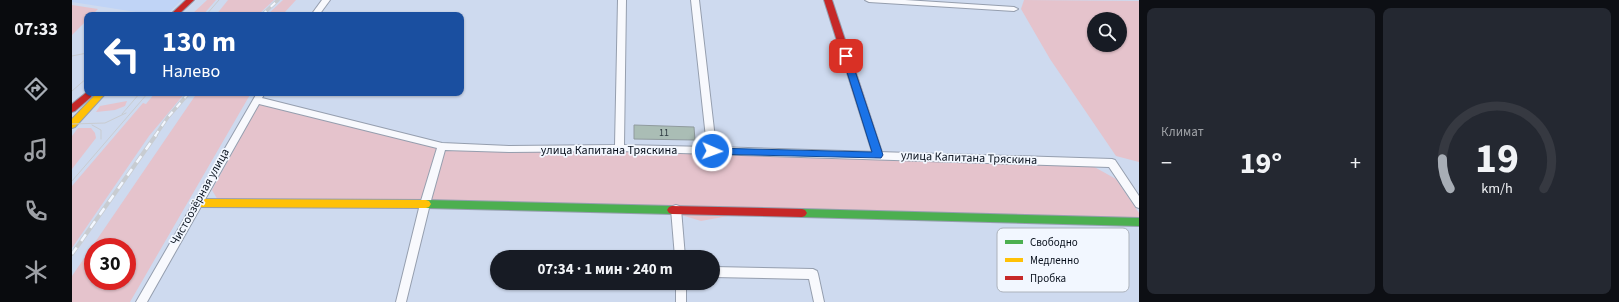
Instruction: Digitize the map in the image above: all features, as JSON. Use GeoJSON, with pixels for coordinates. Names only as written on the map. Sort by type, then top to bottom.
{"type":"FeatureCollection","features":[{"type":"Feature","properties":{"kind":"street"},"geometry":{"type":"LineString","coordinates":[[177,12],[190,0]]}},
{"type":"Feature","properties":{"kind":"street"},"geometry":{"type":"LineString","coordinates":[[188,12],[201,0]]}},
{"type":"Feature","properties":{"kind":"street"},"geometry":{"type":"LineString","coordinates":[[317,12],[326,0]]}},
{"type":"Feature","properties":{"kind":"street"},"geometry":{"type":"LineString","coordinates":[[619,148],[622,0]]}},
{"type":"Feature","properties":{"kind":"street"},"geometry":{"type":"LineString","coordinates":[[695,0],[712,151]]}},
{"type":"Feature","properties":{"kind":"street"},"geometry":{"type":"LineString","coordinates":[[828,0],[878,155]]}},
{"type":"Feature","properties":{"kind":"street"},"geometry":{"type":"LineString","coordinates":[[870,0],[1014,9]]}},
{"type":"Feature","properties":{"kind":"street"},"geometry":{"type":"LineString","coordinates":[[72,109],[87,96]]}},
{"type":"Feature","properties":{"kind":"street"},"geometry":{"type":"LineString","coordinates":[[72,125],[76,115],[98,96]]}},
{"type":"Feature","properties":{"kind":"street","name":"улица Капитана Тряскина"},"geometry":{"type":"LineString","coordinates":[[258,96],[442,146],[509,150],[619,148],[1112,163],[1139,204]]}},
{"type":"Feature","properties":{"kind":"street","name":"Чистоозёрная улица"},"geometry":{"type":"LineString","coordinates":[[141,302],[258,96]]}},
{"type":"Feature","properties":{"kind":"street"},"geometry":{"type":"LineString","coordinates":[[400,302],[425,204],[442,146]]}},
{"type":"Feature","properties":{"kind":"street"},"geometry":{"type":"LineString","coordinates":[[197,203],[425,204],[676,209],[977,219],[1139,222]]}},
{"type":"Feature","properties":{"kind":"street"},"geometry":{"type":"LineString","coordinates":[[676,209],[679,250]]}},
{"type":"Feature","properties":{"kind":"street"},"geometry":{"type":"LineString","coordinates":[[720,272],[813,274],[819,302]]}},
{"type":"Feature","properties":{"kind":"street"},"geometry":{"type":"LineString","coordinates":[[681,290],[681,302]]}},
{"type":"Feature","properties":{"kind":"shaded area"},"geometry":{"type":"Polygon","coordinates":[[[72,0],[182,0],[169,12],[136,12],[72,2],[72,0]]]}},
{"type":"Feature","properties":{"kind":"shaded area"},"geometry":{"type":"Polygon","coordinates":[[[207,0],[216,0],[206,12],[194,12],[207,0]]]}},
{"type":"Feature","properties":{"kind":"shaded area"},"geometry":{"type":"Polygon","coordinates":[[[228,0],[274,0],[261,12],[218,12],[228,0]]]}},
{"type":"Feature","properties":{"kind":"shaded area"},"geometry":{"type":"Polygon","coordinates":[[[283,0],[296,0],[285,12],[270,12],[283,0]]]}},
{"type":"Feature","properties":{"kind":"shaded area"},"geometry":{"type":"Polygon","coordinates":[[[1024,0],[1139,1],[1139,162],[1116,156],[1050,59],[1021,9],[1024,0]]]}},
{"type":"Feature","properties":{"kind":"shaded area"},"geometry":{"type":"Polygon","coordinates":[[[72,5],[98,9],[95,12],[84,12],[84,23],[72,35],[72,5]]]}},
{"type":"Feature","properties":{"kind":"shaded area"},"geometry":{"type":"Polygon","coordinates":[[[153,96],[182,96],[149,136],[72,248],[72,186],[143,103],[146,104],[153,96]]]}},
{"type":"Feature","properties":{"kind":"shaded area"},"geometry":{"type":"Polygon","coordinates":[[[195,96],[249,96],[130,302],[72,302],[72,276],[84,258],[84,290],[136,290],[136,238],[98,238],[195,96]]]}},
{"type":"Feature","properties":{"kind":"shaded area"},"geometry":{"type":"Polygon","coordinates":[[[127,101],[125,106],[115,110],[96,112],[100,106],[127,101]]]}},
{"type":"Feature","properties":{"kind":"shaded area"},"geometry":{"type":"Polygon","coordinates":[[[259,104],[442,148],[620,150],[1089,164],[1116,179],[1139,213],[1139,219],[755,211],[701,221],[678,214],[219,202],[212,190],[259,104]]]}},
{"type":"Feature","properties":{"kind":"shaded area"},"geometry":{"type":"Polygon","coordinates":[[[78,128],[91,128],[95,133],[96,138],[72,169],[72,136],[78,128]]]}},
{"type":"Feature","properties":{"kind":"building"},"geometry":{"type":"Polygon","coordinates":[[[634,125],[694,127],[695,140],[634,139],[634,125]]]}},
{"type":"Feature","properties":{"kind":"tram line"},"geometry":{"type":"LineString","coordinates":[[209,12],[219,0]]}},
{"type":"Feature","properties":{"kind":"tram line"},"geometry":{"type":"LineString","coordinates":[[72,56],[84,54]]}},
{"type":"Feature","properties":{"kind":"tram line"},"geometry":{"type":"LineString","coordinates":[[72,91],[84,81]]}},
{"type":"Feature","properties":{"kind":"tram line"},"geometry":{"type":"LineString","coordinates":[[122,114],[137,96]]}},
{"type":"Feature","properties":{"kind":"tram line"},"geometry":{"type":"LineString","coordinates":[[72,181],[145,96]]}},
{"type":"Feature","properties":{"kind":"tram line"},"geometry":{"type":"LineString","coordinates":[[72,124],[105,123],[126,113]]}},
{"type":"Feature","properties":{"kind":"tram line"},"geometry":{"type":"LineString","coordinates":[[92,125],[101,130],[101,139]]}},
{"type":"Feature","properties":{"kind":"railway"},"geometry":{"type":"LineString","coordinates":[[265,12],[278,0]]}},
{"type":"Feature","properties":{"kind":"railway"},"geometry":{"type":"LineString","coordinates":[[155,136],[168,117],[186,96]]}},
{"type":"Feature","properties":{"kind":"railway"},"geometry":{"type":"LineString","coordinates":[[72,254],[156,135]]}},
{"type":"Feature","properties":{"kind":"traffic: fast"},"geometry":{"type":"LineString","coordinates":[[426,204],[672,210]]}},
{"type":"Feature","properties":{"kind":"traffic: fast"},"geometry":{"type":"LineString","coordinates":[[802,213],[1139,222]]}},
{"type":"Feature","properties":{"kind":"traffic: slow"},"geometry":{"type":"LineString","coordinates":[[72,125],[99,96]]}},
{"type":"Feature","properties":{"kind":"traffic: slow"},"geometry":{"type":"LineString","coordinates":[[197,203],[426,204]]}},
{"type":"Feature","properties":{"kind":"traffic: jam"},"geometry":{"type":"LineString","coordinates":[[177,12],[190,0]]}},
{"type":"Feature","properties":{"kind":"traffic: jam"},"geometry":{"type":"LineString","coordinates":[[828,0],[878,155]]}},
{"type":"Feature","properties":{"kind":"traffic: jam"},"geometry":{"type":"LineString","coordinates":[[72,109],[87,96]]}},
{"type":"Feature","properties":{"kind":"traffic: jam"},"geometry":{"type":"LineString","coordinates":[[672,210],[802,213]]}},
{"type":"Feature","properties":{"kind":"route"},"geometry":{"type":"LineString","coordinates":[[712,151],[878,155],[846,56]]}}]}
